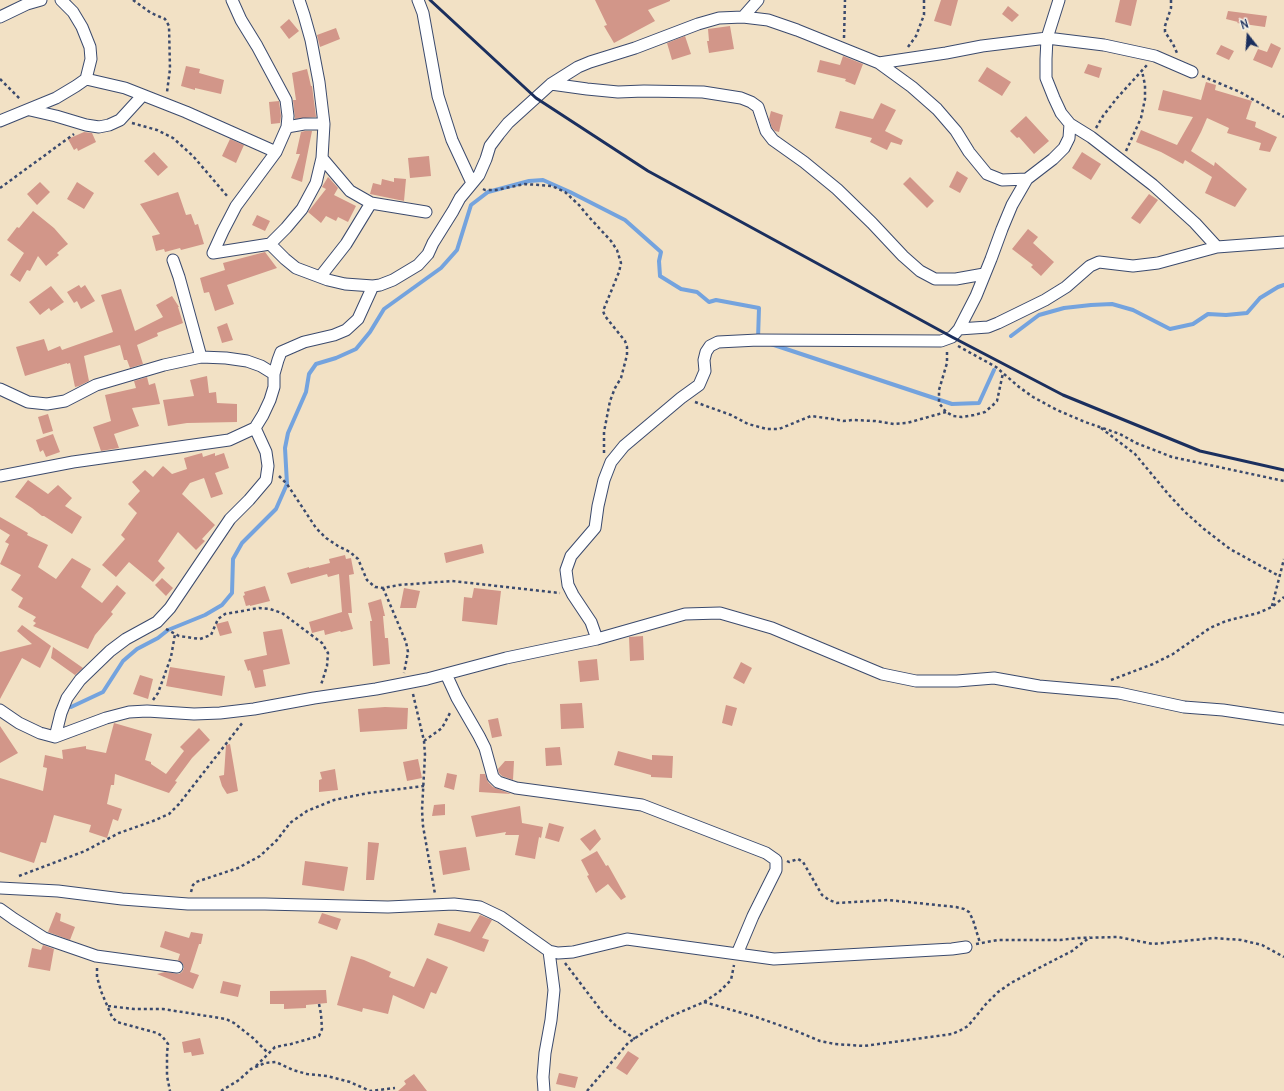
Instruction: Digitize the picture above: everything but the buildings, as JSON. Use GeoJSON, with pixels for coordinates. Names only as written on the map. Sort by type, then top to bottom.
{"type":"FeatureCollection","features":[{"type":"Feature","properties":{"kind":"street"},"geometry":{"type":"LineString","coordinates":[[0,17],[27,4],[41,0]]}},
{"type":"Feature","properties":{"kind":"street"},"geometry":{"type":"LineString","coordinates":[[0,122],[30,110],[76,86],[86,79],[91,59],[90,47],[82,27],[73,12],[61,0]]}},
{"type":"Feature","properties":{"kind":"street"},"geometry":{"type":"LineString","coordinates":[[232,0],[241,20],[286,100],[288,116],[286,127],[276,152],[236,206],[213,253],[270,244],[302,209],[316,184],[322,158],[324,124],[311,40],[299,0]]}},
{"type":"Feature","properties":{"kind":"street"},"geometry":{"type":"LineString","coordinates":[[418,0],[423,13],[438,96],[452,140],[472,183]]}},
{"type":"Feature","properties":{"kind":"street"},"geometry":{"type":"LineString","coordinates":[[743,17],[758,0]]}},
{"type":"Feature","properties":{"kind":"street"},"geometry":{"type":"LineString","coordinates":[[1059,0],[1047,38],[1046,78],[1061,113],[1070,124],[1091,137],[1153,184],[1195,223],[1217,247]]}},
{"type":"Feature","properties":{"kind":"street"},"geometry":{"type":"LineString","coordinates":[[270,244],[296,268],[336,283],[373,286],[393,280],[418,265],[428,254],[460,198],[479,175],[490,146],[508,123],[551,84],[578,67],[635,48],[698,24],[720,18],[743,17],[768,20],[844,48],[879,63],[912,87],[937,109],[956,131],[969,152],[987,174],[1002,180],[1027,179]]}},
{"type":"Feature","properties":{"kind":"street"},"geometry":{"type":"LineString","coordinates":[[879,63],[899,61],[982,46],[1047,38],[1104,45],[1155,56],[1177,64],[1192,72]]}},
{"type":"Feature","properties":{"kind":"street"},"geometry":{"type":"LineString","coordinates":[[86,79],[125,88],[142,96],[186,112],[276,152]]}},
{"type":"Feature","properties":{"kind":"street"},"geometry":{"type":"LineString","coordinates":[[551,84],[618,92],[704,92],[741,98],[752,102],[758,107],[766,131],[773,140],[804,162],[837,189],[903,256],[920,271],[935,279],[956,279],[984,274]]}},
{"type":"Feature","properties":{"kind":"street"},"geometry":{"type":"LineString","coordinates":[[30,110],[86,125],[109,125],[120,120],[142,96]]}},
{"type":"Feature","properties":{"kind":"street"},"geometry":{"type":"LineString","coordinates":[[286,127],[304,124],[324,124]]}},
{"type":"Feature","properties":{"kind":"street"},"geometry":{"type":"LineString","coordinates":[[597,639],[591,622],[568,585],[566,570],[572,556],[595,528],[603,486],[611,462],[624,446],[681,398],[699,385],[705,371],[704,360],[706,352],[710,346],[718,342],[758,340],[944,340],[952,337],[959,329],[976,296],[984,274],[992,259],[1012,205],[1027,179],[1053,159],[1064,148],[1069,138],[1070,124]]}},
{"type":"Feature","properties":{"kind":"street"},"geometry":{"type":"LineString","coordinates":[[322,158],[350,191],[371,202],[426,212]]}},
{"type":"Feature","properties":{"kind":"street"},"geometry":{"type":"LineString","coordinates":[[320,277],[346,244],[371,202]]}},
{"type":"Feature","properties":{"kind":"street"},"geometry":{"type":"LineString","coordinates":[[959,329],[988,327],[998,323],[1045,300],[1066,286],[1090,266],[1099,262],[1134,266],[1152,264],[1217,247],[1284,242]]}},
{"type":"Feature","properties":{"kind":"street"},"geometry":{"type":"LineString","coordinates":[[173,260],[201,357]]}},
{"type":"Feature","properties":{"kind":"street"},"geometry":{"type":"LineString","coordinates":[[0,476],[72,462],[229,440],[255,428],[264,415],[270,400],[274,387],[274,374],[281,352],[304,342],[346,330],[358,319],[373,286]]}},
{"type":"Feature","properties":{"kind":"street"},"geometry":{"type":"LineString","coordinates":[[0,389],[28,402],[47,404],[65,401],[96,385],[164,365],[201,357],[247,361],[261,366],[274,374]]}},
{"type":"Feature","properties":{"kind":"street"},"geometry":{"type":"LineString","coordinates":[[55,737],[61,713],[67,698],[80,680],[126,638],[157,622],[170,608],[230,519],[266,480],[268,466],[266,452],[255,428]]}},
{"type":"Feature","properties":{"kind":"street"},"geometry":{"type":"LineString","coordinates":[[0,710],[40,734],[55,737],[106,718],[129,712],[147,711],[194,714],[254,709],[376,688],[446,674],[506,658],[597,639],[685,614],[720,613],[772,628],[882,674],[916,681],[957,681],[994,678],[1039,686],[1119,692],[1184,707],[1230,711],[1284,719]]}},
{"type":"Feature","properties":{"kind":"street"},"geometry":{"type":"LineString","coordinates":[[446,674],[457,698],[485,748],[493,777],[498,782],[516,788],[642,805],[766,853],[776,860],[776,870],[753,916],[737,954]]}},
{"type":"Feature","properties":{"kind":"street"},"geometry":{"type":"LineString","coordinates":[[0,888],[58,891],[122,899],[188,904],[388,907],[454,904],[480,907],[501,917],[553,952],[573,952],[627,939],[774,959],[966,947]]}},
{"type":"Feature","properties":{"kind":"street"},"geometry":{"type":"LineString","coordinates":[[0,909],[44,938],[96,956],[177,967]]}},
{"type":"Feature","properties":{"kind":"street"},"geometry":{"type":"LineString","coordinates":[[544,1091],[543,1077],[545,1053],[551,1020],[554,990],[553,952]]}},
{"type":"Feature","properties":{"kind":"path"},"geometry":{"type":"LineString","coordinates":[[133,0],[165,19],[169,26],[170,69],[167,91],[163,103]]}},
{"type":"Feature","properties":{"kind":"path"},"geometry":{"type":"LineString","coordinates":[[844,48],[845,0]]}},
{"type":"Feature","properties":{"kind":"path"},"geometry":{"type":"LineString","coordinates":[[899,61],[916,36],[924,15],[924,0]]}},
{"type":"Feature","properties":{"kind":"path"},"geometry":{"type":"LineString","coordinates":[[1171,0],[1171,8],[1165,26],[1165,32],[1173,44],[1178,56],[1177,64]]}},
{"type":"Feature","properties":{"kind":"path"},"geometry":{"type":"LineString","coordinates":[[1091,137],[1103,116],[1117,98],[1155,56]]}},
{"type":"Feature","properties":{"kind":"path"},"geometry":{"type":"LineString","coordinates":[[1121,160],[1141,118],[1145,99],[1145,85],[1142,71]]}},
{"type":"Feature","properties":{"kind":"path"},"geometry":{"type":"LineString","coordinates":[[1192,72],[1240,92],[1284,117]]}},
{"type":"Feature","properties":{"kind":"path"},"geometry":{"type":"LineString","coordinates":[[0,79],[30,110]]}},
{"type":"Feature","properties":{"kind":"path"},"geometry":{"type":"LineString","coordinates":[[120,120],[157,130],[173,138],[193,156],[236,206]]}},
{"type":"Feature","properties":{"kind":"path"},"geometry":{"type":"LineString","coordinates":[[0,188],[86,125]]}},
{"type":"Feature","properties":{"kind":"path"},"geometry":{"type":"LineString","coordinates":[[472,183],[485,190],[496,190],[525,184],[552,186],[565,192],[579,205],[611,241],[617,250],[621,263],[619,272],[603,311],[605,316],[625,341],[627,355],[621,378],[610,401],[604,432],[604,456]]}},
{"type":"Feature","properties":{"kind":"path"},"geometry":{"type":"LineString","coordinates":[[944,340],[947,355],[939,390],[939,403],[946,412],[953,416],[962,417],[985,412],[997,400],[1003,373]]}},
{"type":"Feature","properties":{"kind":"path"},"geometry":{"type":"LineString","coordinates":[[944,340],[996,367],[1028,394],[1057,410],[1085,422],[1120,434],[1136,443],[1172,457],[1284,481]]}},
{"type":"Feature","properties":{"kind":"path"},"geometry":{"type":"LineString","coordinates":[[681,398],[731,415],[748,424],[767,429],[779,429],[790,426],[811,416],[833,418],[843,421],[875,421],[894,424],[907,423],[946,412]]}},
{"type":"Feature","properties":{"kind":"path"},"geometry":{"type":"LineString","coordinates":[[1099,426],[1135,454],[1169,495],[1204,529],[1230,549],[1279,576]]}},
{"type":"Feature","properties":{"kind":"path"},"geometry":{"type":"LineString","coordinates":[[268,466],[288,484],[316,528],[326,538],[350,552],[358,559],[367,580],[375,587],[383,588],[399,585],[452,581],[573,595]]}},
{"type":"Feature","properties":{"kind":"path"},"geometry":{"type":"LineString","coordinates":[[1272,607],[1284,559]]}},
{"type":"Feature","properties":{"kind":"path"},"geometry":{"type":"LineString","coordinates":[[383,588],[406,642],[408,652],[407,682],[424,740],[423,826],[436,905]]}},
{"type":"Feature","properties":{"kind":"path"},"geometry":{"type":"LineString","coordinates":[[1093,691],[1114,679],[1153,664],[1173,654],[1210,628],[1226,621],[1258,613],[1272,607],[1284,597]]}},
{"type":"Feature","properties":{"kind":"path"},"geometry":{"type":"LineString","coordinates":[[157,622],[175,634],[200,639],[211,635],[218,619],[225,614],[259,608],[270,609],[282,613],[322,644],[328,652],[327,666],[322,683],[314,698]]}},
{"type":"Feature","properties":{"kind":"path"},"geometry":{"type":"LineString","coordinates":[[147,711],[158,693],[165,674],[171,657],[175,634]]}},
{"type":"Feature","properties":{"kind":"path"},"geometry":{"type":"LineString","coordinates":[[424,740],[442,728],[449,717],[457,698]]}},
{"type":"Feature","properties":{"kind":"path"},"geometry":{"type":"LineString","coordinates":[[15,878],[84,851],[119,833],[153,822],[168,814],[179,804],[254,709]]}},
{"type":"Feature","properties":{"kind":"path"},"geometry":{"type":"LineString","coordinates":[[188,904],[193,885],[196,882],[238,868],[260,856],[277,840],[290,823],[307,811],[334,800],[368,793],[424,786]]}},
{"type":"Feature","properties":{"kind":"path"},"geometry":{"type":"LineString","coordinates":[[776,860],[790,862],[798,859],[803,862],[822,895],[837,903],[888,900],[964,909],[969,912],[973,920],[980,943]]}},
{"type":"Feature","properties":{"kind":"path"},"geometry":{"type":"LineString","coordinates":[[704,1002],[756,1017],[820,1041],[835,1044],[864,1046],[952,1034],[968,1026],[998,992],[1030,972],[1072,951],[1090,937]]}},
{"type":"Feature","properties":{"kind":"path"},"geometry":{"type":"LineString","coordinates":[[966,947],[998,940],[1060,940],[1090,937],[1118,937],[1153,944],[1214,938],[1241,940],[1262,945],[1284,957]]}},
{"type":"Feature","properties":{"kind":"path"},"geometry":{"type":"LineString","coordinates":[[553,952],[615,1026],[635,1039]]}},
{"type":"Feature","properties":{"kind":"path"},"geometry":{"type":"LineString","coordinates":[[587,1091],[628,1044],[669,1017],[704,1002],[719,992],[731,980],[737,954]]}},
{"type":"Feature","properties":{"kind":"path"},"geometry":{"type":"LineString","coordinates":[[96,956],[97,976],[112,1017],[117,1022],[162,1036],[168,1044],[167,1076],[170,1091]]}},
{"type":"Feature","properties":{"kind":"path"},"geometry":{"type":"LineString","coordinates":[[256,1067],[273,1048],[278,1045],[291,1044],[319,1036],[322,1029],[319,1004]]}},
{"type":"Feature","properties":{"kind":"path"},"geometry":{"type":"LineString","coordinates":[[107,1006],[134,1009],[163,1008],[200,1016],[226,1019],[234,1023],[253,1038],[268,1053]]}},
{"type":"Feature","properties":{"kind":"path"},"geometry":{"type":"LineString","coordinates":[[221,1091],[256,1067],[265,1063],[276,1062],[293,1070],[307,1074],[327,1076],[350,1082],[370,1091],[395,1088]]}},
{"type":"Feature","properties":{"kind":"waterway"},"geometry":{"type":"LineString","coordinates":[[71,707],[103,692],[123,661],[137,649],[158,638],[168,630],[205,615],[222,605],[232,593],[233,559],[242,543],[276,509],[287,484],[285,448],[288,433],[306,392],[309,374],[316,364],[336,358],[356,349],[370,332],[384,309],[441,268],[457,250],[471,205],[488,192],[529,181],[543,180],[625,220],[661,252],[659,261],[660,276],[681,289],[697,292],[709,302],[716,300],[759,308],[758,339]]}},
{"type":"Feature","properties":{"kind":"waterway"},"geometry":{"type":"LineString","coordinates":[[1011,336],[1039,315],[1064,308],[1112,304],[1133,310],[1170,329],[1193,324],[1208,314],[1226,315],[1247,313],[1260,298],[1284,285]]}},
{"type":"Feature","properties":{"kind":"waterway"},"geometry":{"type":"LineString","coordinates":[[771,344],[952,404],[979,403],[994,370]]}},
{"type":"Feature","properties":{"kind":"railway"},"geometry":{"type":"LineString","coordinates":[[430,0],[536,98],[648,171],[952,337],[1063,395],[1200,451],[1284,470]]}}]}
